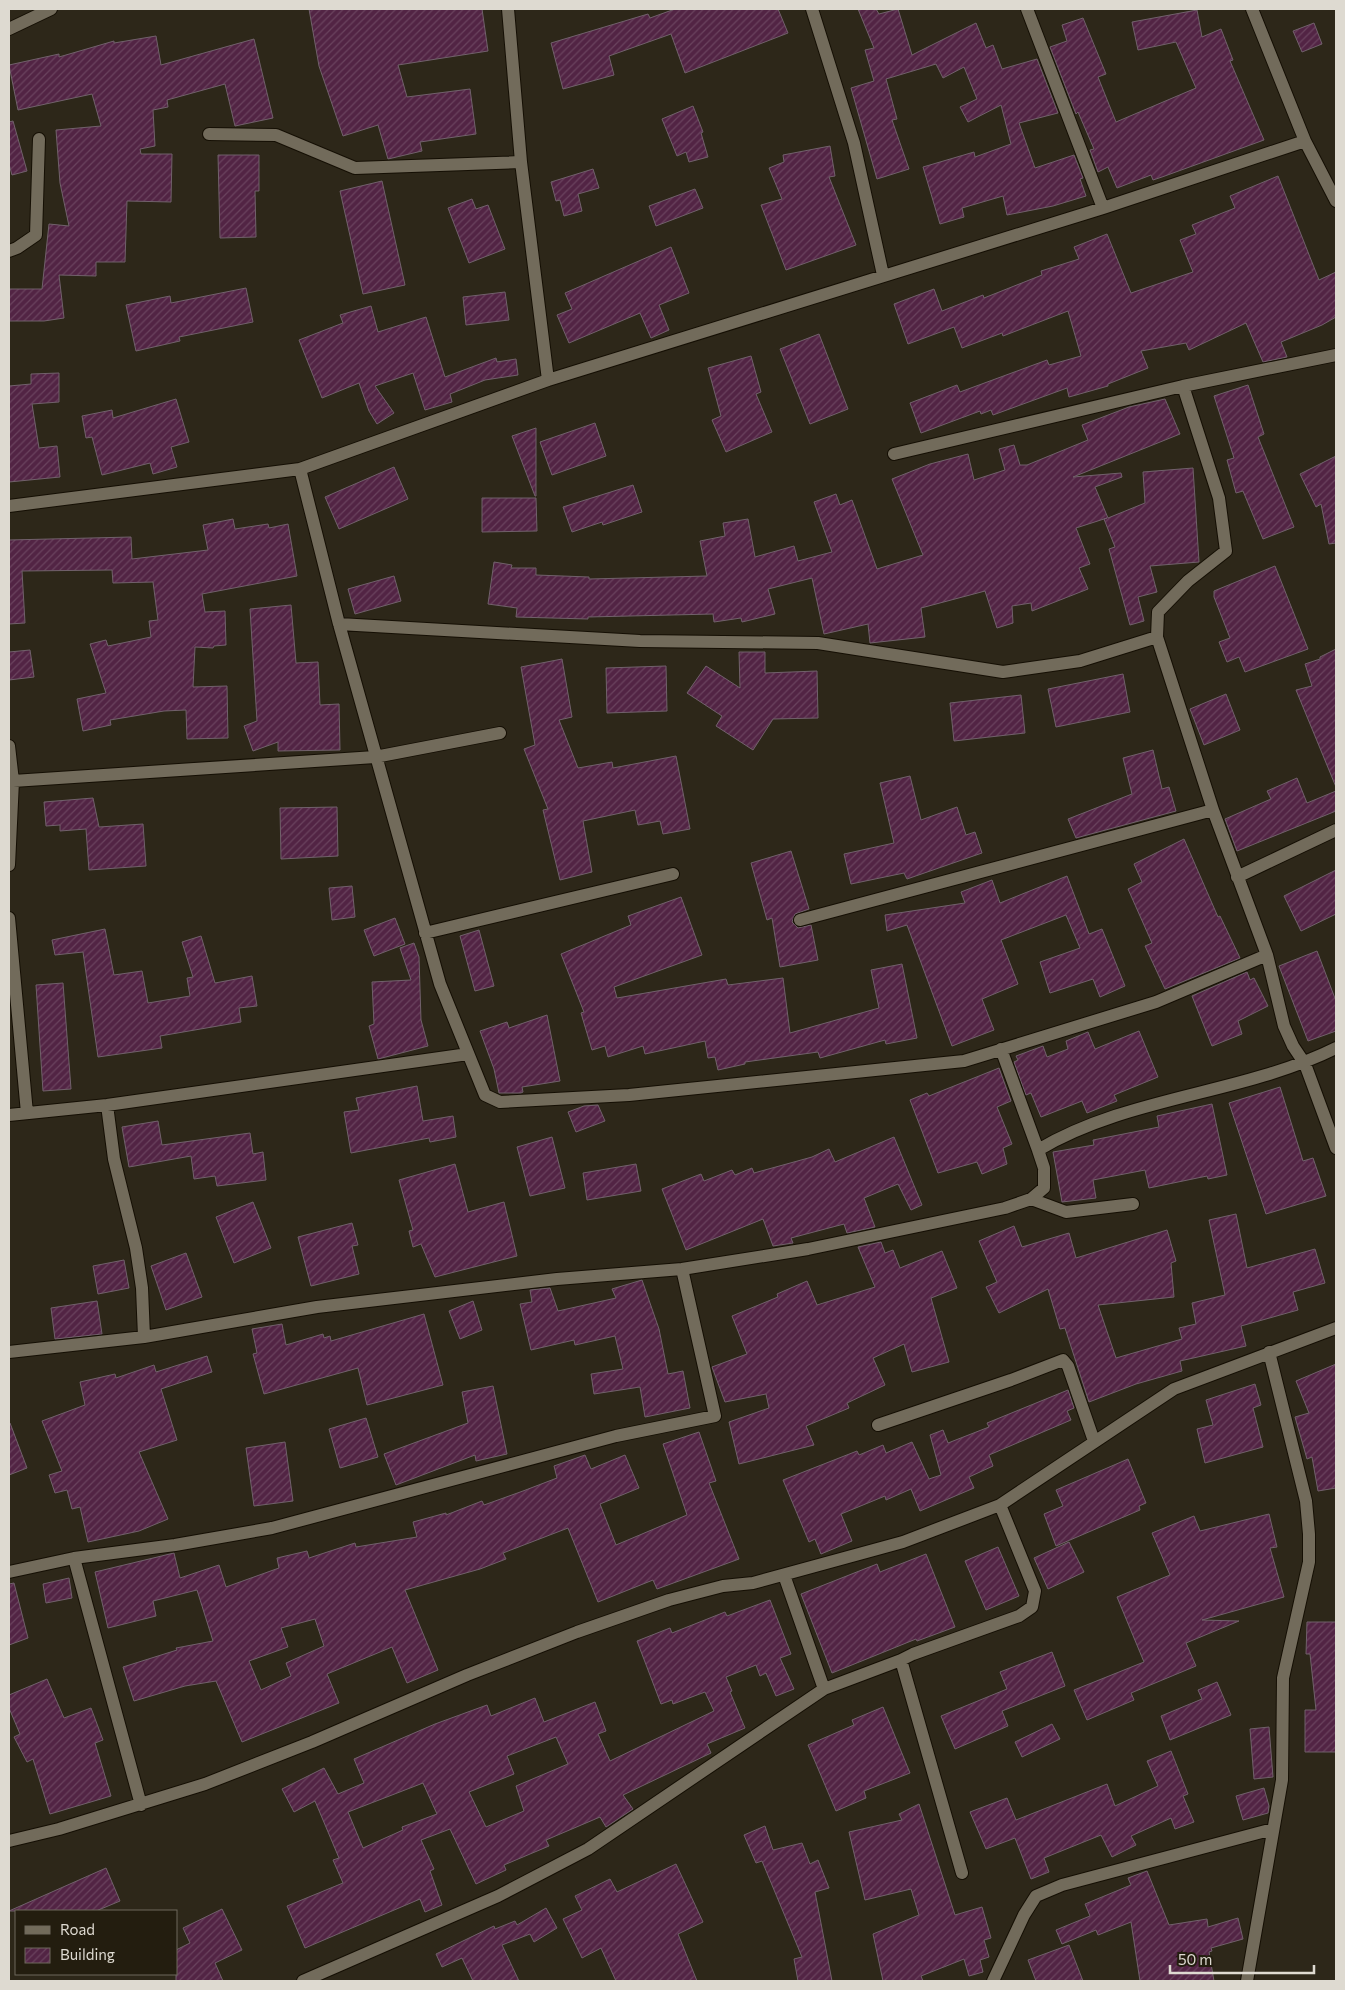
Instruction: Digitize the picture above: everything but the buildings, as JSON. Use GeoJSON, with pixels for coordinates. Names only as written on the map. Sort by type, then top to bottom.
{"type":"FeatureCollection","features":[{"type":"Feature","properties":{"kind":"street"},"geometry":{"type":"LineString","coordinates":[[9,29],[50,9]]}},
{"type":"Feature","properties":{"kind":"street"},"geometry":{"type":"LineString","coordinates":[[508,9],[521,162],[548,380]]}},
{"type":"Feature","properties":{"kind":"street"},"geometry":{"type":"LineString","coordinates":[[812,9],[854,143],[884,275]]}},
{"type":"Feature","properties":{"kind":"street"},"geometry":{"type":"LineString","coordinates":[[1027,9],[1103,208]]}},
{"type":"Feature","properties":{"kind":"street"},"geometry":{"type":"LineString","coordinates":[[1252,9],[1305,141],[1336,201]]}},
{"type":"Feature","properties":{"kind":"street"},"geometry":{"type":"LineString","coordinates":[[209,134],[276,134],[355,168],[521,162]]}},
{"type":"Feature","properties":{"kind":"street"},"geometry":{"type":"LineString","coordinates":[[9,251],[36,235],[39,139]]}},
{"type":"Feature","properties":{"kind":"street"},"geometry":{"type":"LineString","coordinates":[[9,506],[300,469],[548,380],[1103,208],[1305,141]]}},
{"type":"Feature","properties":{"kind":"street"},"geometry":{"type":"LineString","coordinates":[[894,454],[1183,386],[1336,355]]}},
{"type":"Feature","properties":{"kind":"street"},"geometry":{"type":"LineString","coordinates":[[1183,386],[1219,498],[1226,551],[1188,581],[1158,612],[1157,637],[1213,810],[1266,955],[1284,1026],[1293,1046],[1305,1064],[1336,1148]]}},
{"type":"Feature","properties":{"kind":"street"},"geometry":{"type":"LineString","coordinates":[[300,469],[375,757],[440,984],[485,1095],[500,1102],[628,1095],[964,1061],[1156,1002],[1266,955]]}},
{"type":"Feature","properties":{"kind":"street"},"geometry":{"type":"LineString","coordinates":[[339,624],[640,641],[818,643],[1002,672],[1080,661],[1157,637]]}},
{"type":"Feature","properties":{"kind":"street"},"geometry":{"type":"LineString","coordinates":[[13,781],[375,757],[500,733]]}},
{"type":"Feature","properties":{"kind":"street"},"geometry":{"type":"LineString","coordinates":[[9,746],[13,781],[9,865]]}},
{"type":"Feature","properties":{"kind":"street"},"geometry":{"type":"LineString","coordinates":[[800,920],[1213,810]]}},
{"type":"Feature","properties":{"kind":"street"},"geometry":{"type":"LineString","coordinates":[[1237,876],[1336,830]]}},
{"type":"Feature","properties":{"kind":"street"},"geometry":{"type":"LineString","coordinates":[[425,933],[673,874]]}},
{"type":"Feature","properties":{"kind":"street"},"geometry":{"type":"LineString","coordinates":[[9,918],[27,1113]]}},
{"type":"Feature","properties":{"kind":"street"},"geometry":{"type":"LineString","coordinates":[[1038,1150],[1061,1136],[1158,1103],[1305,1064],[1336,1048]]}},
{"type":"Feature","properties":{"kind":"street"},"geometry":{"type":"LineString","coordinates":[[9,1352],[144,1337],[317,1307],[557,1279],[682,1269],[808,1249],[1005,1208],[1031,1199],[1044,1188],[1044,1168],[1001,1049]]}},
{"type":"Feature","properties":{"kind":"street"},"geometry":{"type":"LineString","coordinates":[[9,1115],[107,1105],[468,1054]]}},
{"type":"Feature","properties":{"kind":"street"},"geometry":{"type":"LineString","coordinates":[[107,1105],[114,1159],[136,1248],[142,1288],[144,1337]]}},
{"type":"Feature","properties":{"kind":"street"},"geometry":{"type":"LineString","coordinates":[[1031,1199],[1066,1212],[1133,1204]]}},
{"type":"Feature","properties":{"kind":"street"},"geometry":{"type":"LineString","coordinates":[[9,1572],[74,1558],[175,1545],[272,1528],[616,1436],[715,1416],[682,1269]]}},
{"type":"Feature","properties":{"kind":"street"},"geometry":{"type":"LineString","coordinates":[[9,1841],[141,1806],[205,1784],[312,1742],[467,1674],[578,1632],[678,1598],[723,1586],[753,1583],[904,1542],[1000,1505],[1174,1389],[1336,1328]]}},
{"type":"Feature","properties":{"kind":"street"},"geometry":{"type":"LineString","coordinates":[[1247,1981],[1282,1780],[1283,1678],[1309,1562],[1306,1501],[1270,1352]]}},
{"type":"Feature","properties":{"kind":"street"},"geometry":{"type":"LineString","coordinates":[[878,1425],[1012,1380],[1062,1360],[1068,1366],[1094,1441]]}},
{"type":"Feature","properties":{"kind":"street"},"geometry":{"type":"LineString","coordinates":[[303,1981],[498,1896],[588,1849],[824,1689],[901,1660],[912,1654],[1019,1616],[1032,1607],[1035,1591],[1000,1505]]}},
{"type":"Feature","properties":{"kind":"street"},"geometry":{"type":"LineString","coordinates":[[74,1558],[141,1806]]}},
{"type":"Feature","properties":{"kind":"street"},"geometry":{"type":"LineString","coordinates":[[784,1575],[824,1689]]}},
{"type":"Feature","properties":{"kind":"street"},"geometry":{"type":"LineString","coordinates":[[901,1660],[962,1873]]}},
{"type":"Feature","properties":{"kind":"street"},"geometry":{"type":"LineString","coordinates":[[993,1981],[1024,1915],[1036,1896],[1062,1884],[1273,1830]]}}]}
